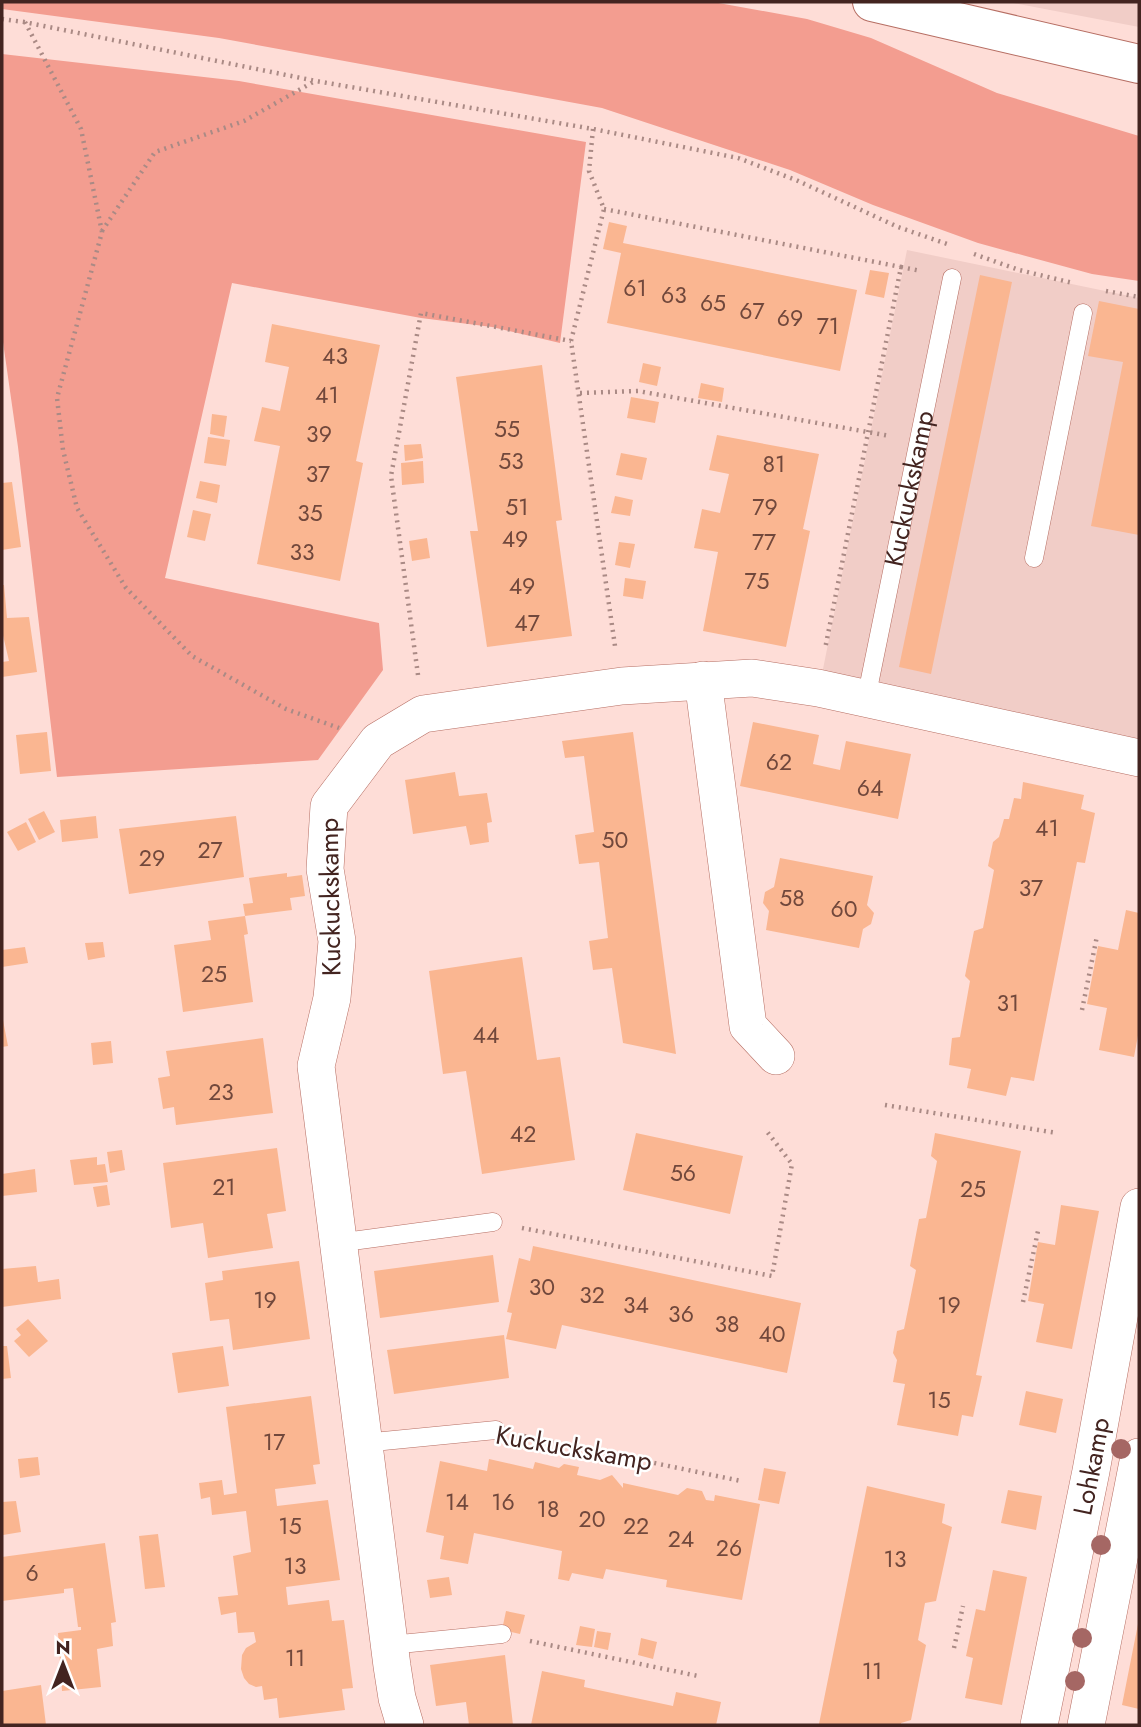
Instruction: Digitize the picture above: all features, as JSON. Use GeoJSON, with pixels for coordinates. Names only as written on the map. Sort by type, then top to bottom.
{"type":"FeatureCollection","features":[{"type":"Feature","properties":{"kind":"main road"},"geometry":{"type":"LineString","coordinates":[[872,2],[1139,64]]}},
{"type":"Feature","properties":{"kind":"street","name":"Kuckuckskamp"},"geometry":{"type":"LineString","coordinates":[[405,1725],[397,1698],[316,1066],[332,998],[337,941],[325,869],[329,806],[378,741],[423,714],[622,685],[752,678],[818,688],[1139,758]]}},
{"type":"Feature","properties":{"kind":"street"},"geometry":{"type":"LineString","coordinates":[[703,680],[748,1026],[776,1056]]}},
{"type":"Feature","properties":{"kind":"street","name":"Lohkamp"},"geometry":{"type":"LineString","coordinates":[[1039,1725],[1091,1471],[1139,1207]]}},
{"type":"Feature","properties":{"kind":"street","name":"Lohkamp"},"geometry":{"type":"LineString","coordinates":[[1086,1725],[1139,1457]]}},
{"type":"Feature","properties":{"kind":"lane","name":"Kuckuckskamp"},"geometry":{"type":"LineString","coordinates":[[866,699],[952,278]]}},
{"type":"Feature","properties":{"kind":"lane"},"geometry":{"type":"LineString","coordinates":[[1034,558],[1083,313]]}},
{"type":"Feature","properties":{"kind":"lane"},"geometry":{"type":"LineString","coordinates":[[337,1243],[494,1222]]}},
{"type":"Feature","properties":{"kind":"lane","name":"Kuckuckskamp"},"geometry":{"type":"LineString","coordinates":[[363,1443],[496,1430]]}},
{"type":"Feature","properties":{"kind":"lane"},"geometry":{"type":"LineString","coordinates":[[390,1645],[502,1634]]}},
{"type":"Feature","properties":{"kind":"path"},"geometry":{"type":"LineString","coordinates":[[2,19],[316,81],[593,129],[738,158],[796,180],[898,227],[958,248]]}},
{"type":"Feature","properties":{"kind":"path"},"geometry":{"type":"LineString","coordinates":[[24,22],[82,129],[102,232]]}},
{"type":"Feature","properties":{"kind":"path"},"geometry":{"type":"LineString","coordinates":[[316,81],[244,121],[155,152],[102,232],[57,398],[63,450],[77,508],[126,588],[192,656],[286,709],[378,741]]}},
{"type":"Feature","properties":{"kind":"path"},"geometry":{"type":"LineString","coordinates":[[593,129],[589,171],[604,209],[571,341],[622,685]]}},
{"type":"Feature","properties":{"kind":"path"},"geometry":{"type":"LineString","coordinates":[[604,209],[901,267],[818,688]]}},
{"type":"Feature","properties":{"kind":"path"},"geometry":{"type":"LineString","coordinates":[[970,253],[1018,270],[1078,285]]}},
{"type":"Feature","properties":{"kind":"path"},"geometry":{"type":"LineString","coordinates":[[1102,290],[1139,297]]}},
{"type":"Feature","properties":{"kind":"path"},"geometry":{"type":"LineString","coordinates":[[423,714],[391,476],[421,313],[571,341]]}},
{"type":"Feature","properties":{"kind":"path"},"geometry":{"type":"LineString","coordinates":[[580,393],[638,391],[867,432]]}},
{"type":"Feature","properties":{"kind":"path"},"geometry":{"type":"LineString","coordinates":[[1082,1010],[1097,936]]}},
{"type":"Feature","properties":{"kind":"path"},"geometry":{"type":"LineString","coordinates":[[885,1105],[1057,1132]]}},
{"type":"Feature","properties":{"kind":"path"},"geometry":{"type":"LineString","coordinates":[[494,1222],[772,1276],[792,1164],[765,1129]]}},
{"type":"Feature","properties":{"kind":"path"},"geometry":{"type":"LineString","coordinates":[[1023,1303],[1038,1231]]}},
{"type":"Feature","properties":{"kind":"path","name":"Kuckuckskamp"},"geometry":{"type":"LineString","coordinates":[[496,1430],[741,1481]]}},
{"type":"Feature","properties":{"kind":"path"},"geometry":{"type":"LineString","coordinates":[[954,1648],[963,1605]]}},
{"type":"Feature","properties":{"kind":"path"},"geometry":{"type":"LineString","coordinates":[[502,1634],[698,1676]]}},
{"type":"Feature","properties":{"kind":"shaded area"},"geometry":{"type":"Polygon","coordinates":[[[2,2],[713,2],[807,19],[871,38],[997,93],[1139,136],[1139,281],[1092,274],[978,243],[873,205],[790,170],[602,108],[219,38],[2,9],[2,2]]]}},
{"type":"Feature","properties":{"kind":"shaded area"},"geometry":{"type":"Polygon","coordinates":[[[1008,2],[1139,2],[1139,27],[1008,2]]]}},
{"type":"Feature","properties":{"kind":"shaded area"},"geometry":{"type":"Polygon","coordinates":[[[2,54],[239,81],[586,142],[560,343],[492,327],[421,318],[232,283],[165,578],[379,623],[383,670],[318,760],[57,777],[2,335],[2,54]]]}},
{"type":"Feature","properties":{"kind":"shaded area"},"geometry":{"type":"Polygon","coordinates":[[[907,250],[1139,298],[1139,742],[821,679],[907,250]]]}},
{"type":"Feature","properties":{"kind":"building"},"geometry":{"type":"Polygon","coordinates":[[[609,222],[627,226],[623,243],[857,290],[840,371],[607,323],[621,253],[603,249],[609,222]]]}},
{"type":"Feature","properties":{"kind":"building"},"geometry":{"type":"Polygon","coordinates":[[[870,270],[889,273],[884,298],[865,294],[870,270]]]}},
{"type":"Feature","properties":{"kind":"building"},"geometry":{"type":"Polygon","coordinates":[[[980,275],[1012,282],[931,674],[899,667],[980,275]]]}},
{"type":"Feature","properties":{"kind":"building"},"geometry":{"type":"Polygon","coordinates":[[[1099,301],[1139,309],[1139,535],[1091,526],[1123,362],[1088,356],[1099,301]]]}},
{"type":"Feature","properties":{"kind":"building"},"geometry":{"type":"Polygon","coordinates":[[[272,324],[380,345],[356,461],[363,463],[340,581],[257,564],[280,446],[254,441],[262,407],[280,411],[289,367],[265,362],[272,324]]]}},
{"type":"Feature","properties":{"kind":"building"},"geometry":{"type":"Polygon","coordinates":[[[643,363],[661,367],[657,386],[639,382],[643,363]]]}},
{"type":"Feature","properties":{"kind":"building"},"geometry":{"type":"Polygon","coordinates":[[[542,365],[562,520],[556,521],[572,636],[487,647],[470,531],[478,531],[456,377],[542,365]]]}},
{"type":"Feature","properties":{"kind":"building"},"geometry":{"type":"Polygon","coordinates":[[[701,383],[724,388],[722,402],[698,398],[701,383]]]}},
{"type":"Feature","properties":{"kind":"building"},"geometry":{"type":"Polygon","coordinates":[[[631,397],[659,402],[655,423],[627,418],[631,397]]]}},
{"type":"Feature","properties":{"kind":"building"},"geometry":{"type":"Polygon","coordinates":[[[212,414],[227,416],[224,437],[210,434],[212,414]]]}},
{"type":"Feature","properties":{"kind":"building"},"geometry":{"type":"Polygon","coordinates":[[[717,435],[819,454],[803,529],[810,531],[786,647],[703,631],[718,552],[694,548],[702,509],[720,513],[729,474],[709,470],[717,435]]]}},
{"type":"Feature","properties":{"kind":"building"},"geometry":{"type":"Polygon","coordinates":[[[208,437],[230,440],[226,466],[204,463],[208,437]]]}},
{"type":"Feature","properties":{"kind":"building"},"geometry":{"type":"Polygon","coordinates":[[[421,444],[423,458],[405,461],[404,445],[421,444]]]}},
{"type":"Feature","properties":{"kind":"building"},"geometry":{"type":"Polygon","coordinates":[[[621,453],[647,458],[642,480],[616,475],[621,453]]]}},
{"type":"Feature","properties":{"kind":"building"},"geometry":{"type":"Polygon","coordinates":[[[423,461],[424,483],[402,485],[401,463],[423,461]]]}},
{"type":"Feature","properties":{"kind":"building"},"geometry":{"type":"Polygon","coordinates":[[[200,481],[220,485],[217,503],[196,498],[200,481]]]}},
{"type":"Feature","properties":{"kind":"building"},"geometry":{"type":"Polygon","coordinates":[[[12,482],[21,547],[2,550],[2,483],[12,482]]]}},
{"type":"Feature","properties":{"kind":"building"},"geometry":{"type":"Polygon","coordinates":[[[615,496],[633,500],[630,516],[611,513],[615,496]]]}},
{"type":"Feature","properties":{"kind":"building"},"geometry":{"type":"Polygon","coordinates":[[[193,510],[211,514],[205,541],[187,537],[193,510]]]}},
{"type":"Feature","properties":{"kind":"building"},"geometry":{"type":"Polygon","coordinates":[[[427,538],[430,558],[412,561],[409,541],[427,538]]]}},
{"type":"Feature","properties":{"kind":"building"},"geometry":{"type":"Polygon","coordinates":[[[619,542],[635,544],[630,568],[615,565],[619,542]]]}},
{"type":"Feature","properties":{"kind":"building"},"geometry":{"type":"Polygon","coordinates":[[[625,578],[646,581],[643,599],[623,596],[625,578]]]}},
{"type":"Feature","properties":{"kind":"building"},"geometry":{"type":"Polygon","coordinates":[[[2,585],[7,618],[29,617],[37,672],[2,677],[2,662],[9,661],[2,631],[2,585]]]}},
{"type":"Feature","properties":{"kind":"building"},"geometry":{"type":"Polygon","coordinates":[[[753,722],[819,735],[813,764],[840,770],[846,741],[911,754],[898,819],[740,786],[753,722]]]}},
{"type":"Feature","properties":{"kind":"building"},"geometry":{"type":"Polygon","coordinates":[[[47,732],[51,771],[20,774],[16,735],[47,732]]]}},
{"type":"Feature","properties":{"kind":"building"},"geometry":{"type":"Polygon","coordinates":[[[633,732],[676,1054],[623,1043],[612,968],[593,970],[589,941],[608,938],[599,862],[579,864],[575,835],[594,832],[584,756],[565,758],[562,741],[633,732]]]}},
{"type":"Feature","properties":{"kind":"building"},"geometry":{"type":"Polygon","coordinates":[[[455,772],[459,796],[487,793],[492,822],[487,823],[489,842],[470,845],[466,826],[413,834],[405,780],[455,772]]]}},
{"type":"Feature","properties":{"kind":"building"},"geometry":{"type":"Polygon","coordinates":[[[1023,782],[1084,795],[1081,809],[1095,813],[1085,863],[1077,862],[1034,1081],[1011,1077],[1006,1096],[967,1088],[971,1069],[949,1065],[952,1038],[960,1037],[970,981],[965,976],[974,931],[983,928],[994,870],[988,866],[993,842],[999,837],[1004,819],[1009,819],[1014,798],[1021,799],[1023,782]]]}},
{"type":"Feature","properties":{"kind":"building"},"geometry":{"type":"Polygon","coordinates":[[[44,811],[55,832],[39,840],[28,819],[44,811]]]}},
{"type":"Feature","properties":{"kind":"building"},"geometry":{"type":"Polygon","coordinates":[[[96,816],[98,838],[62,842],[60,820],[96,816]]]}},
{"type":"Feature","properties":{"kind":"building"},"geometry":{"type":"Polygon","coordinates":[[[236,816],[244,877],[129,894],[119,829],[236,816]]]}},
{"type":"Feature","properties":{"kind":"building"},"geometry":{"type":"Polygon","coordinates":[[[26,822],[36,842],[18,851],[7,832],[26,822]]]}},
{"type":"Feature","properties":{"kind":"building"},"geometry":{"type":"Polygon","coordinates":[[[780,858],[873,876],[867,905],[874,913],[871,924],[863,929],[859,948],[766,930],[769,911],[763,903],[765,892],[774,887],[780,858]]]}},
{"type":"Feature","properties":{"kind":"building"},"geometry":{"type":"Polygon","coordinates":[[[287,873],[287,877],[302,875],[305,896],[290,898],[292,910],[245,916],[243,904],[253,903],[249,878],[287,873]]]}},
{"type":"Feature","properties":{"kind":"building"},"geometry":{"type":"Polygon","coordinates":[[[1126,910],[1139,913],[1139,1030],[1134,1057],[1099,1050],[1107,1008],[1087,1004],[1098,946],[1118,950],[1126,910]]]}},
{"type":"Feature","properties":{"kind":"building"},"geometry":{"type":"Polygon","coordinates":[[[245,916],[248,934],[244,935],[253,1002],[183,1012],[174,945],[211,940],[208,921],[245,916]]]}},
{"type":"Feature","properties":{"kind":"building"},"geometry":{"type":"Polygon","coordinates":[[[103,942],[105,957],[88,960],[85,943],[103,942]]]}},
{"type":"Feature","properties":{"kind":"building"},"geometry":{"type":"Polygon","coordinates":[[[25,947],[28,963],[2,967],[2,950],[25,947]]]}},
{"type":"Feature","properties":{"kind":"building"},"geometry":{"type":"Polygon","coordinates":[[[522,957],[537,1060],[560,1057],[575,1160],[482,1174],[466,1071],[443,1074],[429,971],[522,957]]]}},
{"type":"Feature","properties":{"kind":"building"},"geometry":{"type":"Polygon","coordinates":[[[2,1015],[8,1046],[2,1047],[2,1015]]]}},
{"type":"Feature","properties":{"kind":"building"},"geometry":{"type":"Polygon","coordinates":[[[263,1038],[273,1113],[176,1125],[174,1107],[163,1109],[158,1078],[170,1076],[166,1051],[263,1038]]]}},
{"type":"Feature","properties":{"kind":"building"},"geometry":{"type":"Polygon","coordinates":[[[111,1041],[113,1063],[93,1065],[91,1043],[111,1041]]]}},
{"type":"Feature","properties":{"kind":"building"},"geometry":{"type":"Polygon","coordinates":[[[636,1133],[743,1156],[730,1214],[623,1190],[636,1133]]]}},
{"type":"Feature","properties":{"kind":"building"},"geometry":{"type":"Polygon","coordinates":[[[935,1133],[1021,1151],[976,1375],[982,1376],[973,1417],[962,1415],[958,1436],[897,1425],[905,1384],[893,1382],[897,1360],[893,1353],[897,1331],[904,1329],[916,1270],[910,1266],[919,1219],[926,1218],[937,1161],[931,1156],[935,1133]]]}},
{"type":"Feature","properties":{"kind":"building"},"geometry":{"type":"Polygon","coordinates":[[[277,1148],[286,1211],[267,1214],[273,1248],[208,1258],[203,1223],[171,1228],[163,1163],[277,1148]]]}},
{"type":"Feature","properties":{"kind":"building"},"geometry":{"type":"Polygon","coordinates":[[[122,1150],[125,1170],[110,1173],[107,1152],[122,1150]]]}},
{"type":"Feature","properties":{"kind":"building"},"geometry":{"type":"Polygon","coordinates":[[[97,1157],[97,1165],[105,1164],[108,1182],[74,1185],[70,1160],[97,1157]]]}},
{"type":"Feature","properties":{"kind":"building"},"geometry":{"type":"Polygon","coordinates":[[[35,1169],[37,1192],[2,1196],[2,1174],[35,1169]]]}},
{"type":"Feature","properties":{"kind":"building"},"geometry":{"type":"Polygon","coordinates":[[[107,1185],[110,1205],[97,1207],[93,1187],[107,1185]]]}},
{"type":"Feature","properties":{"kind":"building"},"geometry":{"type":"Polygon","coordinates":[[[1061,1205],[1099,1211],[1072,1349],[1036,1342],[1044,1304],[1028,1301],[1038,1242],[1055,1245],[1061,1205]]]}},
{"type":"Feature","properties":{"kind":"building"},"geometry":{"type":"Polygon","coordinates":[[[533,1246],[801,1303],[787,1373],[562,1325],[556,1349],[506,1339],[512,1313],[507,1312],[519,1258],[530,1261],[533,1246]]]}},
{"type":"Feature","properties":{"kind":"building"},"geometry":{"type":"Polygon","coordinates":[[[493,1255],[499,1302],[380,1318],[374,1271],[493,1255]]]}},
{"type":"Feature","properties":{"kind":"building"},"geometry":{"type":"Polygon","coordinates":[[[299,1261],[310,1339],[233,1350],[229,1319],[210,1321],[205,1283],[223,1280],[222,1271],[299,1261]]]}},
{"type":"Feature","properties":{"kind":"building"},"geometry":{"type":"Polygon","coordinates":[[[36,1266],[38,1282],[59,1279],[61,1299],[2,1307],[2,1269],[36,1266]]]}},
{"type":"Feature","properties":{"kind":"building"},"geometry":{"type":"Polygon","coordinates":[[[28,1319],[48,1341],[29,1357],[14,1341],[21,1335],[16,1329],[28,1319]]]}},
{"type":"Feature","properties":{"kind":"building"},"geometry":{"type":"Polygon","coordinates":[[[504,1335],[509,1378],[394,1394],[387,1350],[504,1335]]]}},
{"type":"Feature","properties":{"kind":"building"},"geometry":{"type":"Polygon","coordinates":[[[2,1346],[7,1346],[11,1378],[2,1379],[2,1346]]]}},
{"type":"Feature","properties":{"kind":"building"},"geometry":{"type":"Polygon","coordinates":[[[223,1346],[229,1386],[178,1393],[172,1353],[223,1346]]]}},
{"type":"Feature","properties":{"kind":"building"},"geometry":{"type":"Polygon","coordinates":[[[1026,1391],[1063,1399],[1056,1433],[1019,1425],[1026,1391]]]}},
{"type":"Feature","properties":{"kind":"building"},"geometry":{"type":"Polygon","coordinates":[[[311,1396],[320,1464],[313,1465],[316,1484],[275,1489],[277,1506],[328,1500],[340,1580],[286,1587],[288,1605],[329,1600],[332,1621],[344,1620],[353,1688],[342,1689],[345,1710],[279,1718],[277,1698],[264,1700],[262,1686],[249,1684],[241,1669],[242,1655],[246,1648],[256,1642],[254,1632],[238,1633],[236,1612],[221,1615],[218,1597],[238,1595],[233,1556],[251,1552],[246,1511],[212,1515],[210,1497],[201,1499],[199,1483],[222,1480],[224,1495],[237,1493],[226,1407],[311,1396]]]}},
{"type":"Feature","properties":{"kind":"building"},"geometry":{"type":"Polygon","coordinates":[[[38,1457],[40,1475],[20,1478],[18,1459],[38,1457]]]}},
{"type":"Feature","properties":{"kind":"building"},"geometry":{"type":"Polygon","coordinates":[[[489,1459],[533,1469],[535,1462],[559,1468],[564,1464],[579,1467],[577,1475],[600,1480],[612,1475],[623,1488],[623,1483],[678,1495],[687,1488],[702,1491],[706,1500],[714,1501],[715,1495],[760,1504],[742,1600],[666,1587],[667,1580],[606,1569],[603,1579],[572,1573],[569,1581],[558,1579],[562,1551],[474,1533],[468,1564],[440,1559],[444,1536],[426,1532],[440,1461],[487,1471],[489,1459]]]}},
{"type":"Feature","properties":{"kind":"building"},"geometry":{"type":"Polygon","coordinates":[[[764,1468],[786,1472],[779,1504],[758,1500],[764,1468]]]}},
{"type":"Feature","properties":{"kind":"building"},"geometry":{"type":"Polygon","coordinates":[[[867,1486],[945,1504],[942,1523],[952,1527],[936,1601],[925,1603],[918,1640],[926,1645],[911,1720],[901,1725],[824,1725],[819,1724],[867,1486]]]}},
{"type":"Feature","properties":{"kind":"building"},"geometry":{"type":"Polygon","coordinates":[[[1008,1490],[1042,1496],[1036,1530],[1001,1523],[1008,1490]]]}},
{"type":"Feature","properties":{"kind":"building"},"geometry":{"type":"Polygon","coordinates":[[[16,1501],[21,1532],[3,1535],[2,1502],[16,1501]]]}},
{"type":"Feature","properties":{"kind":"building"},"geometry":{"type":"Polygon","coordinates":[[[158,1534],[165,1587],[145,1589],[139,1536],[158,1534]]]}},
{"type":"Feature","properties":{"kind":"building"},"geometry":{"type":"Polygon","coordinates":[[[105,1543],[116,1622],[111,1623],[113,1646],[97,1649],[101,1687],[62,1691],[58,1633],[81,1630],[81,1627],[78,1627],[73,1588],[64,1589],[64,1593],[2,1601],[2,1557],[105,1543]]]}},
{"type":"Feature","properties":{"kind":"building"},"geometry":{"type":"Polygon","coordinates":[[[993,1570],[1027,1577],[1002,1705],[965,1698],[973,1658],[966,1656],[976,1609],[985,1611],[993,1570]]]}},
{"type":"Feature","properties":{"kind":"building"},"geometry":{"type":"Polygon","coordinates":[[[449,1577],[452,1595],[430,1598],[427,1580],[449,1577]]]}},
{"type":"Feature","properties":{"kind":"building"},"geometry":{"type":"Polygon","coordinates":[[[506,1611],[525,1615],[520,1634],[502,1630],[506,1611]]]}},
{"type":"Feature","properties":{"kind":"building"},"geometry":{"type":"Polygon","coordinates":[[[1139,1624],[1139,1709],[1122,1705],[1139,1624]]]}},
{"type":"Feature","properties":{"kind":"building"},"geometry":{"type":"Polygon","coordinates":[[[580,1626],[595,1629],[592,1647],[576,1645],[580,1626]]]}},
{"type":"Feature","properties":{"kind":"building"},"geometry":{"type":"Polygon","coordinates":[[[597,1631],[611,1633],[608,1650],[594,1647],[597,1631]]]}},
{"type":"Feature","properties":{"kind":"building"},"geometry":{"type":"Polygon","coordinates":[[[641,1638],[657,1642],[653,1659],[638,1655],[641,1638]]]}},
{"type":"Feature","properties":{"kind":"building"},"geometry":{"type":"Polygon","coordinates":[[[505,1655],[513,1725],[469,1725],[466,1702],[436,1706],[430,1665],[505,1655]]]}},
{"type":"Feature","properties":{"kind":"building"},"geometry":{"type":"Polygon","coordinates":[[[542,1671],[585,1680],[584,1687],[673,1706],[676,1692],[721,1702],[716,1725],[531,1725],[542,1671]]]}},
{"type":"Feature","properties":{"kind":"building"},"geometry":{"type":"Polygon","coordinates":[[[41,1685],[46,1725],[2,1725],[2,1691],[41,1685]]]}}]}
